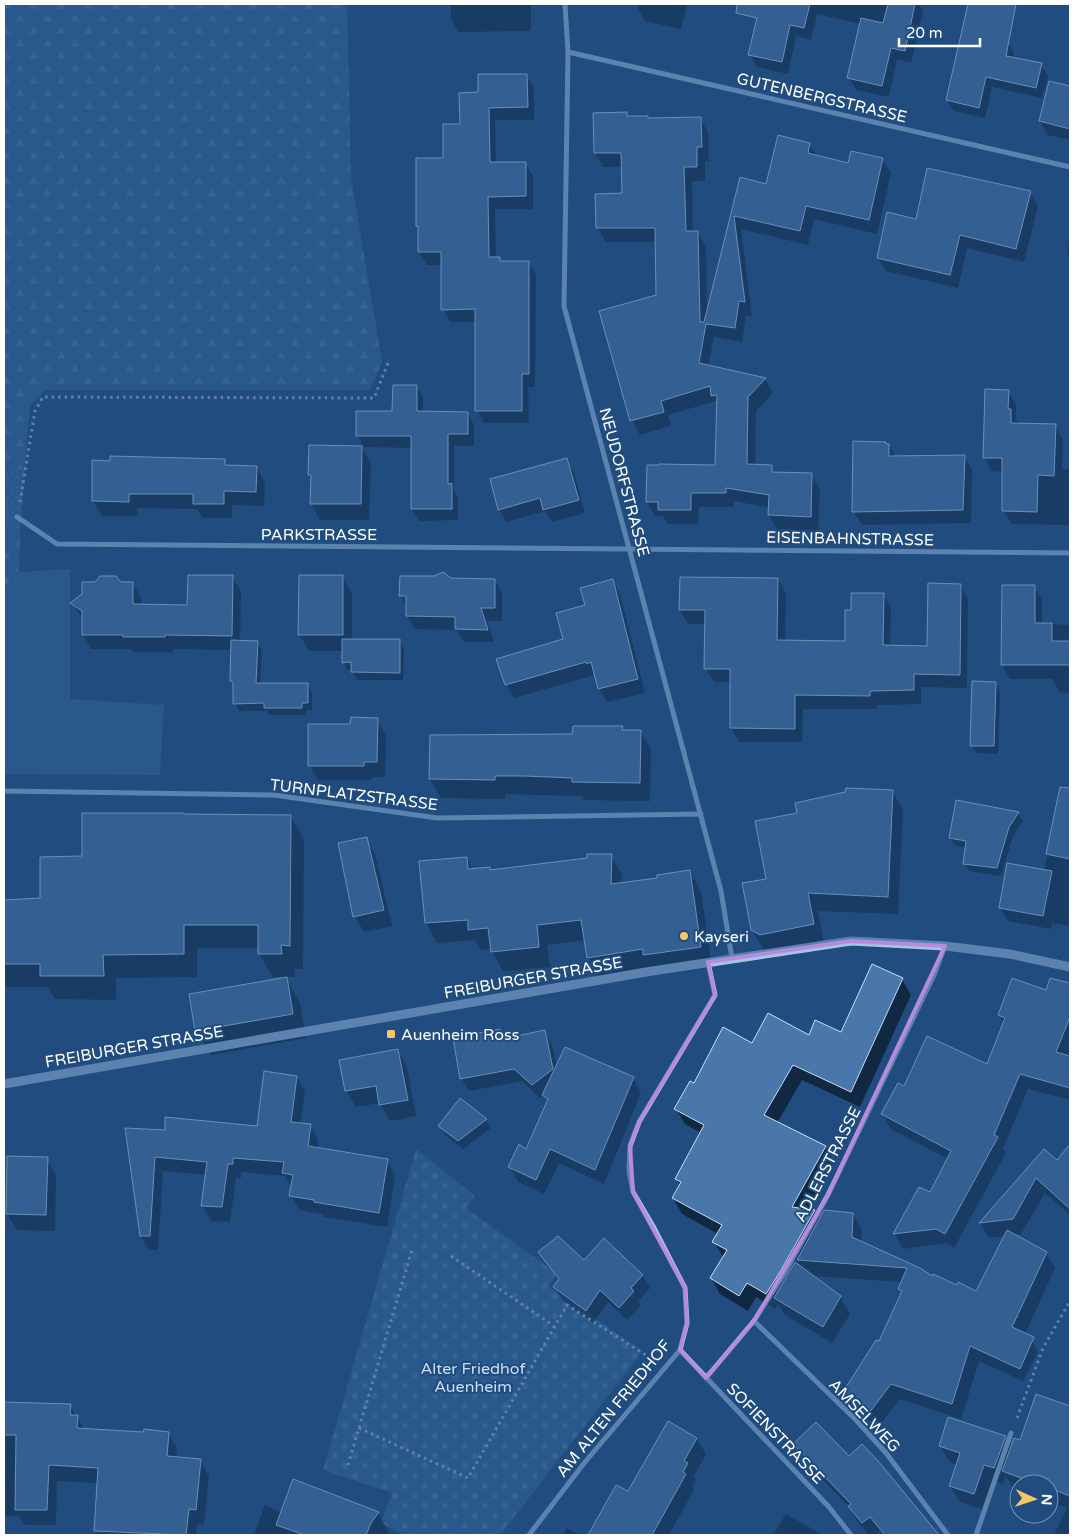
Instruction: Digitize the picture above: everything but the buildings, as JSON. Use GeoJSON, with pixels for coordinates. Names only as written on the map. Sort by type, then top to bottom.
{"type":"FeatureCollection","features":[{"type":"Feature","properties":{"kind":"street","name":"NEUDORFSTRASSE"},"geometry":{"type":"LineString","coordinates":[[565,4],[568,52],[564,306],[722,891],[732,958]]}},
{"type":"Feature","properties":{"kind":"street","name":"GUTENBERGSTRASSE"},"geometry":{"type":"LineString","coordinates":[[568,52],[1070,167]]}},
{"type":"Feature","properties":{"kind":"street","name":"PARKSTRASSE"},"geometry":{"type":"LineString","coordinates":[[17,517],[57,544],[630,548]]}},
{"type":"Feature","properties":{"kind":"street","name":"EISENBAHNSTRASSE"},"geometry":{"type":"LineString","coordinates":[[630,548],[1070,553]]}},
{"type":"Feature","properties":{"kind":"street","name":"TURNPLATZSTRASSE"},"geometry":{"type":"LineString","coordinates":[[4,791],[274,795],[436,818],[701,814]]}},
{"type":"Feature","properties":{"kind":"street","name":"FREIBURGER STRASSE"},"geometry":{"type":"LineString","coordinates":[[4,1084],[646,972],[851,941],[945,946],[1010,954],[1070,967]]}},
{"type":"Feature","properties":{"kind":"street","name":"ADLERSTRASSE"},"geometry":{"type":"LineString","coordinates":[[706,1378],[754,1322],[784,1274],[828,1196],[934,974],[945,946]]}},
{"type":"Feature","properties":{"kind":"street","name":"AM ALTEN FRIEDHOF"},"geometry":{"type":"LineString","coordinates":[[528,1535],[585,1462],[680,1350],[687,1323],[685,1288],[633,1192],[629,1172],[630,1146],[639,1122],[715,995],[708,962]]}},
{"type":"Feature","properties":{"kind":"street","name":"AMSELWEG"},"geometry":{"type":"LineString","coordinates":[[754,1322],[848,1413],[886,1453],[948,1535]]}},
{"type":"Feature","properties":{"kind":"street","name":"SOFIENSTRASSE"},"geometry":{"type":"LineString","coordinates":[[680,1350],[829,1507],[851,1535]]}},
{"type":"Feature","properties":{"kind":"street"},"geometry":{"type":"LineString","coordinates":[[976,1535],[1011,1433]]}},
{"type":"Feature","properties":{"kind":"path"},"geometry":{"type":"LineString","coordinates":[[17,517],[35,412],[43,397],[374,398],[388,363]]}},
{"type":"Feature","properties":{"kind":"path"},"geometry":{"type":"LineString","coordinates":[[348,1465],[412,1250]]}},
{"type":"Feature","properties":{"kind":"path"},"geometry":{"type":"LineString","coordinates":[[451,1256],[554,1326]]}},
{"type":"Feature","properties":{"kind":"path"},"geometry":{"type":"LineString","coordinates":[[1011,1433],[1043,1348],[1070,1301]]}},
{"type":"Feature","properties":{"kind":"path"},"geometry":{"type":"LineString","coordinates":[[360,1428],[468,1478],[567,1305],[665,1367]]}},
{"type":"Feature","properties":{"kind":"highlighted area"},"geometry":{"type":"Polygon","coordinates":[[[851,941],[945,946],[828,1195],[754,1321],[706,1378],[680,1350],[687,1323],[685,1288],[633,1192],[630,1146],[639,1122],[715,995],[708,962],[851,941]]]}},
{"type":"Feature","properties":{"kind":"green space"},"geometry":{"type":"Polygon","coordinates":[[[4,4],[347,4],[351,177],[382,362],[370,390],[46,390],[30,405],[25,468],[4,474],[4,4]]]}},
{"type":"Feature","properties":{"kind":"green space"},"geometry":{"type":"Polygon","coordinates":[[[25,468],[20,536],[4,533],[4,474],[25,468]]]}},
{"type":"Feature","properties":{"kind":"green space"},"geometry":{"type":"Polygon","coordinates":[[[4,533],[20,536],[19,572],[4,588],[4,533]]]}},
{"type":"Feature","properties":{"kind":"green space"},"geometry":{"type":"Polygon","coordinates":[[[70,569],[70,699],[164,705],[160,775],[4,774],[4,588],[19,572],[70,569]]]}},
{"type":"Feature","properties":{"kind":"green space","name":"Alter Friedhof Auenheim"},"geometry":{"type":"Polygon","coordinates":[[[416,1149],[475,1196],[466,1208],[556,1273],[549,1287],[643,1351],[500,1535],[404,1535],[381,1523],[392,1493],[323,1470],[416,1149]]]}},
{"type":"Feature","properties":{"kind":"place","name":"Kayseri"},"geometry":{"type":"Point","coordinates":[684,936]}},
{"type":"Feature","properties":{"kind":"place","name":"Auenheim Ross"},"geometry":{"type":"Point","coordinates":[391,1034]}}]}
